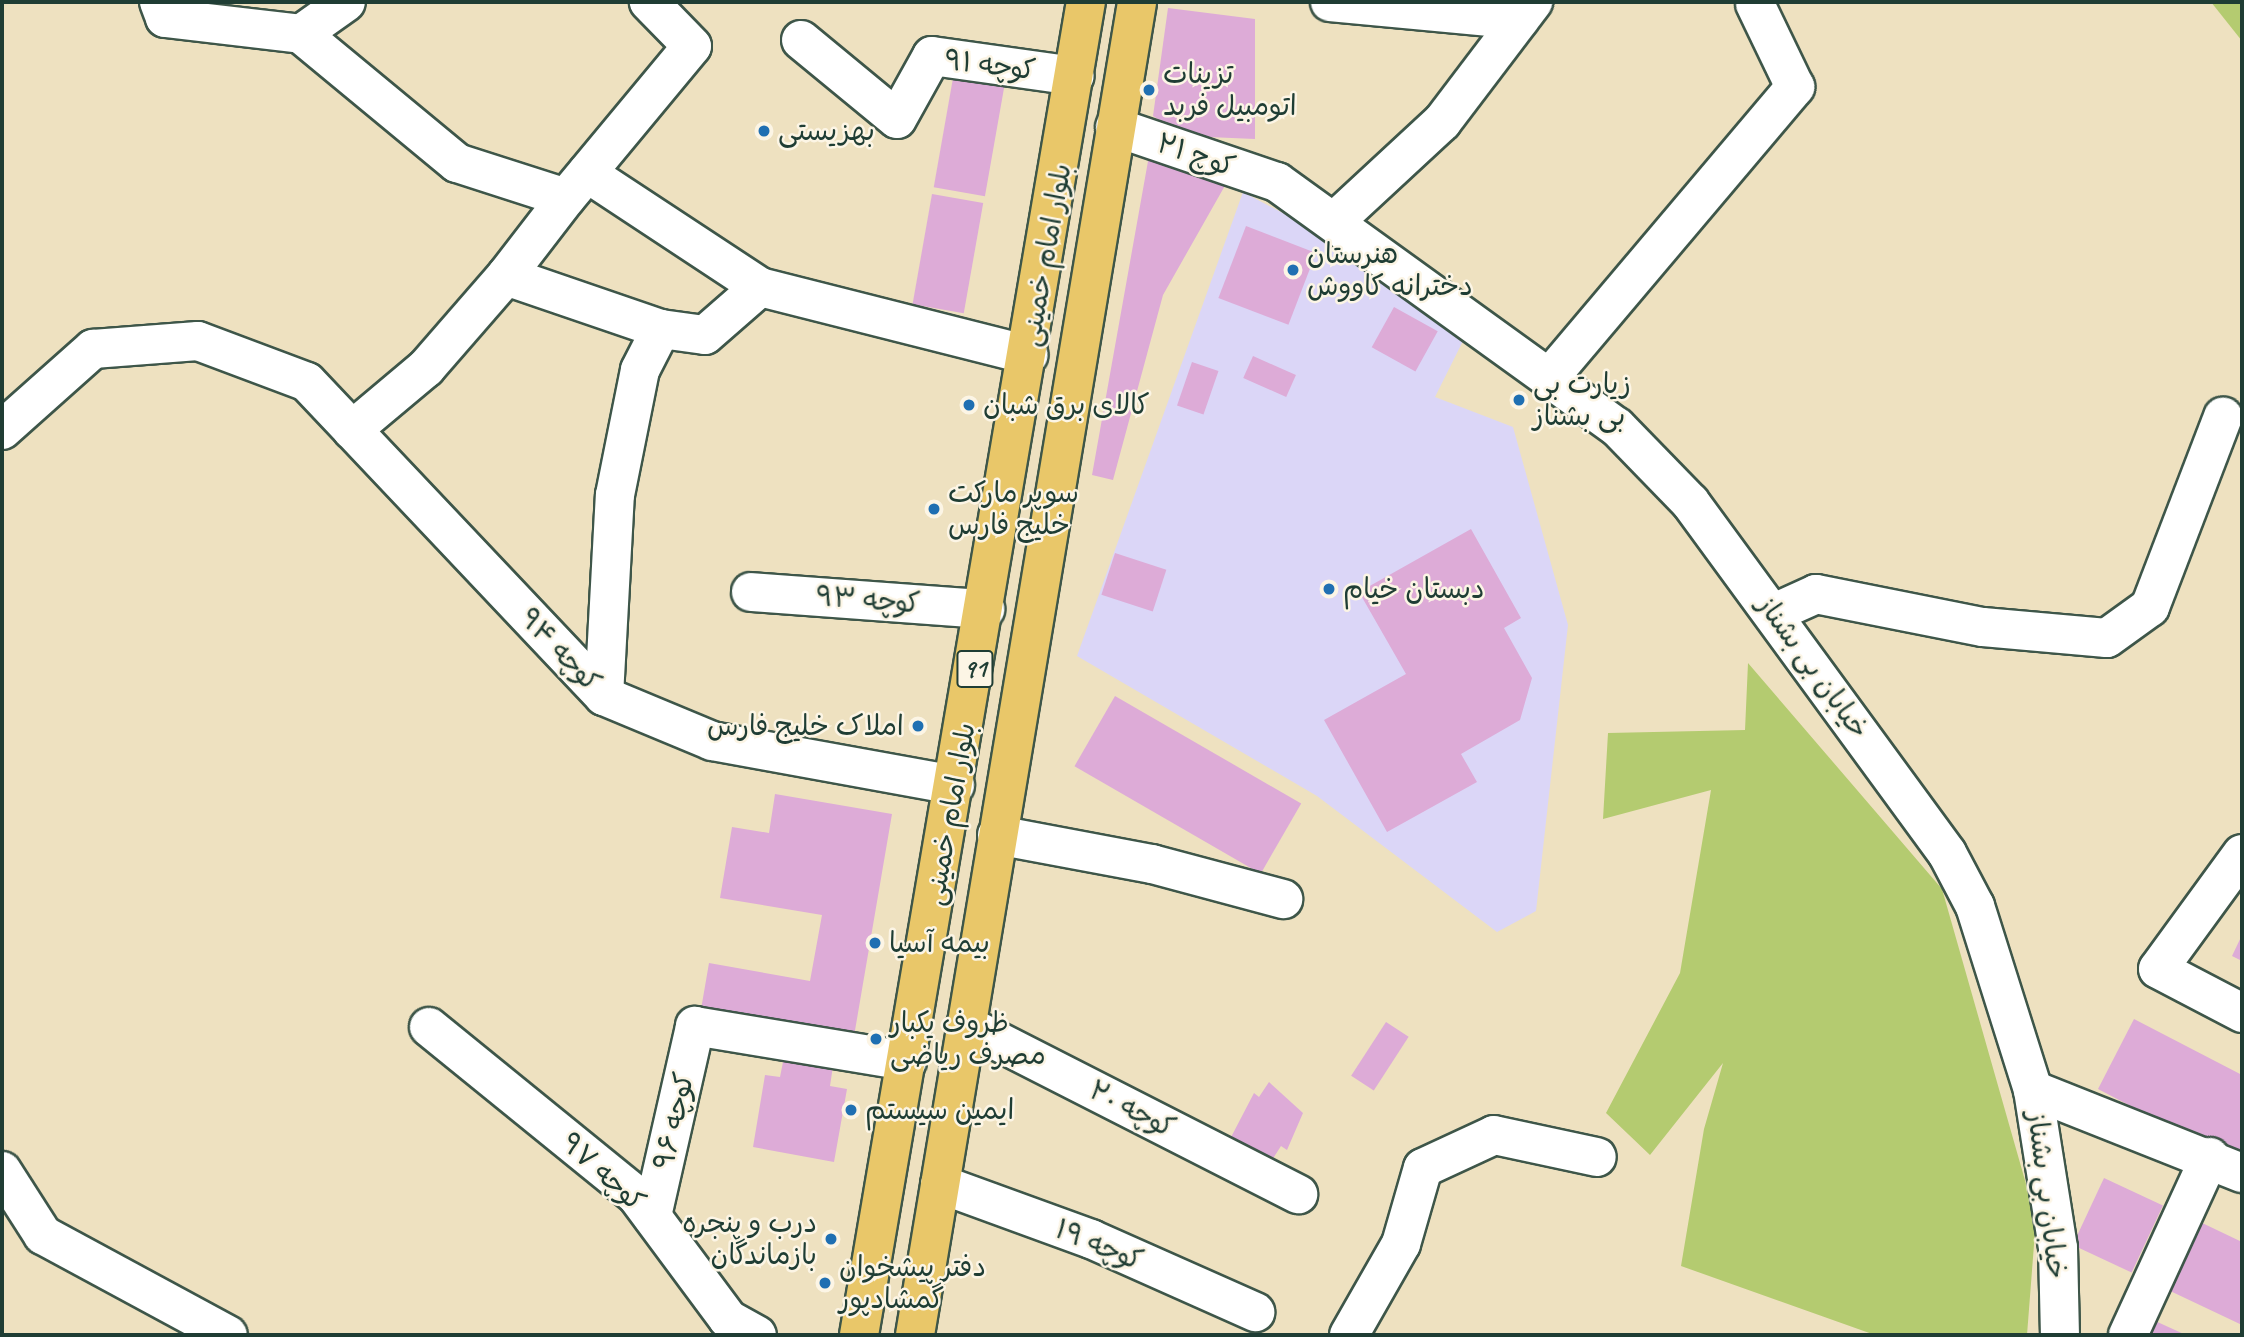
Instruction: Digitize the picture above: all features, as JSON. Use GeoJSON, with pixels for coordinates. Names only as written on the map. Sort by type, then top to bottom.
{"type":"FeatureCollection","features":[{"type":"Feature","properties":{"kind":"main road","name":"بلوار امام خمینی"},"geometry":{"type":"LineString","coordinates":[[859,1335],[1029,355],[1086,2]]}},
{"type":"Feature","properties":{"kind":"main road","name":"بلوار امام خمینی"},"geometry":{"type":"LineString","coordinates":[[915,1335],[1137,2]]}},
{"type":"Feature","properties":{"kind":"main road"},"geometry":{"type":"LineString","coordinates":[[955,785],[1005,786]]}},
{"type":"Feature","properties":{"kind":"street"},"geometry":{"type":"LineString","coordinates":[[159,2],[165,18],[301,34],[457,163],[576,186],[760,288],[1029,355]]}},
{"type":"Feature","properties":{"kind":"street"},"geometry":{"type":"LineString","coordinates":[[301,34],[346,2]]}},
{"type":"Feature","properties":{"kind":"street"},"geometry":{"type":"LineString","coordinates":[[352,430],[426,368],[506,276],[576,186],[692,46],[649,2]]}},
{"type":"Feature","properties":{"kind":"street"},"geometry":{"type":"LineString","coordinates":[[1330,2],[1526,11]]}},
{"type":"Feature","properties":{"kind":"street"},"geometry":{"type":"LineString","coordinates":[[1550,377],[1794,87],[1755,2]]}},
{"type":"Feature","properties":{"kind":"street"},"geometry":{"type":"LineString","coordinates":[[1335,221],[1442,122],[1526,11]]}},
{"type":"Feature","properties":{"kind":"street","name":"کوچه ۹۱"},"geometry":{"type":"LineString","coordinates":[[801,40],[897,119],[932,56],[1075,76]]}},
{"type":"Feature","properties":{"kind":"street","name":"کوچ ۲۱"},"geometry":{"type":"LineString","coordinates":[[1115,127],[1277,182]]}},
{"type":"Feature","properties":{"kind":"street","name":"خیابان بی بشناز"},"geometry":{"type":"LineString","coordinates":[[1277,182],[1335,221],[1617,427],[1690,502],[1774,613],[1947,853],[1975,906],[2033,1090],[2058,1248],[2060,1335]]}},
{"type":"Feature","properties":{"kind":"street"},"geometry":{"type":"LineString","coordinates":[[506,276],[661,329],[705,335],[760,288]]}},
{"type":"Feature","properties":{"kind":"street"},"geometry":{"type":"LineString","coordinates":[[604,696],[615,495],[640,370],[661,329]]}},
{"type":"Feature","properties":{"kind":"street","name":"کوچه ۹۴"},"geometry":{"type":"LineString","coordinates":[[2,430],[93,349],[198,341],[307,382],[604,696],[712,741],[955,785]]}},
{"type":"Feature","properties":{"kind":"street"},"geometry":{"type":"LineString","coordinates":[[1774,613],[1816,594],[1983,627],[2107,638],[2150,607],[2223,417]]}},
{"type":"Feature","properties":{"kind":"street","name":"کوچه ۹۳"},"geometry":{"type":"LineString","coordinates":[[751,592],[985,609]]}},
{"type":"Feature","properties":{"kind":"street"},"geometry":{"type":"LineString","coordinates":[[997,835],[1152,864],[1283,899]]}},
{"type":"Feature","properties":{"kind":"street"},"geometry":{"type":"LineString","coordinates":[[2242,854],[2158,969],[2242,1013]]}},
{"type":"Feature","properties":{"kind":"street","name":"کوچه ۲۰"},"geometry":{"type":"LineString","coordinates":[[966,1025],[1298,1194]]}},
{"type":"Feature","properties":{"kind":"street","name":"کوچه ۹۶"},"geometry":{"type":"LineString","coordinates":[[652,1216],[695,1026],[907,1061]]}},
{"type":"Feature","properties":{"kind":"street","name":"کوچه ۹۷"},"geometry":{"type":"LineString","coordinates":[[429,1027],[636,1195],[728,1319],[757,1335]]}},
{"type":"Feature","properties":{"kind":"street"},"geometry":{"type":"LineString","coordinates":[[2033,1090],[2226,1165],[2128,1335]]}},
{"type":"Feature","properties":{"kind":"street"},"geometry":{"type":"LineString","coordinates":[[1349,1335],[1401,1244],[1423,1168],[1494,1135],[1597,1157]]}},
{"type":"Feature","properties":{"kind":"street"},"geometry":{"type":"LineString","coordinates":[[2,1171],[13,1206],[43,1235],[228,1335]]}},
{"type":"Feature","properties":{"kind":"street","name":"کوچه ۱۹"},"geometry":{"type":"LineString","coordinates":[[940,1184],[1091,1239],[1255,1312]]}},
{"type":"Feature","properties":{"kind":"shaded area","name":"دبستان خیام"},"geometry":{"type":"Polygon","coordinates":[[[1243,192],[1324,235],[1465,337],[1435,397],[1513,427],[1568,625],[1536,911],[1497,932],[1317,796],[1077,656],[1243,192]]]}},
{"type":"Feature","properties":{"kind":"green space"},"geometry":{"type":"Polygon","coordinates":[[[2211,2],[2242,2],[2242,41],[2211,2]]]}},
{"type":"Feature","properties":{"kind":"green space"},"geometry":{"type":"Polygon","coordinates":[[[1748,663],[1942,889],[2036,1219],[2027,1335],[1875,1335],[1681,1266],[1704,1129],[1723,1063],[1650,1155],[1606,1113],[1680,973],[1711,790],[1603,819],[1608,733],[1745,730],[1748,663]]]}},
{"type":"Feature","properties":{"kind":"building"},"geometry":{"type":"Polygon","coordinates":[[[1168,8],[1255,19],[1255,139],[1185,136],[1153,116],[1168,8]]]}},
{"type":"Feature","properties":{"kind":"building"},"geometry":{"type":"Polygon","coordinates":[[[953,78],[1004,87],[985,196],[934,187],[953,78]]]}},
{"type":"Feature","properties":{"kind":"building"},"geometry":{"type":"Polygon","coordinates":[[[1150,150],[1231,175],[1163,295],[1113,480],[1092,475],[1150,150]]]}},
{"type":"Feature","properties":{"kind":"building"},"geometry":{"type":"Polygon","coordinates":[[[932,194],[983,203],[964,313],[913,304],[932,194]]]}},
{"type":"Feature","properties":{"kind":"building"},"geometry":{"type":"Polygon","coordinates":[[[1246,226],[1316,253],[1288,325],[1218,298],[1246,226]]]}},
{"type":"Feature","properties":{"kind":"building"},"geometry":{"type":"Polygon","coordinates":[[[1394,307],[1438,331],[1415,371],[1372,347],[1394,307]]]}},
{"type":"Feature","properties":{"kind":"building"},"geometry":{"type":"Polygon","coordinates":[[[1253,356],[1296,375],[1286,397],[1243,378],[1253,356]]]}},
{"type":"Feature","properties":{"kind":"building"},"geometry":{"type":"Polygon","coordinates":[[[1192,362],[1218,371],[1203,415],[1177,405],[1192,362]]]}},
{"type":"Feature","properties":{"kind":"building"},"geometry":{"type":"Polygon","coordinates":[[[1471,529],[1521,618],[1504,628],[1532,678],[1520,720],[1461,754],[1477,782],[1387,832],[1324,720],[1406,674],[1359,592],[1471,529]]]}},
{"type":"Feature","properties":{"kind":"building"},"geometry":{"type":"Polygon","coordinates":[[[1115,553],[1166,570],[1153,612],[1101,595],[1115,553]]]}},
{"type":"Feature","properties":{"kind":"building"},"geometry":{"type":"Polygon","coordinates":[[[1115,696],[1301,804],[1261,874],[1074,766],[1115,696]]]}},
{"type":"Feature","properties":{"kind":"building"},"geometry":{"type":"Polygon","coordinates":[[[775,794],[892,814],[852,1048],[699,1021],[709,963],[810,981],[822,915],[720,898],[732,827],[769,833],[775,794]]]}},
{"type":"Feature","properties":{"kind":"building"},"geometry":{"type":"Polygon","coordinates":[[[2242,935],[2242,961],[2232,956],[2242,935]]]}},
{"type":"Feature","properties":{"kind":"building"},"geometry":{"type":"Polygon","coordinates":[[[2134,1019],[2242,1075],[2242,1164],[2098,1089],[2134,1019]]]}},
{"type":"Feature","properties":{"kind":"building"},"geometry":{"type":"Polygon","coordinates":[[[1386,1022],[1409,1037],[1374,1090],[1351,1076],[1386,1022]]]}},
{"type":"Feature","properties":{"kind":"building"},"geometry":{"type":"Polygon","coordinates":[[[784,1057],[833,1066],[830,1086],[847,1089],[834,1162],[753,1147],[765,1075],[780,1077],[784,1057]]]}},
{"type":"Feature","properties":{"kind":"building"},"geometry":{"type":"Polygon","coordinates":[[[1269,1082],[1303,1113],[1287,1150],[1281,1146],[1272,1160],[1229,1141],[1254,1093],[1259,1097],[1269,1082]]]}},
{"type":"Feature","properties":{"kind":"building"},"geometry":{"type":"Polygon","coordinates":[[[2104,1178],[2163,1205],[2132,1273],[2073,1245],[2104,1178]]]}},
{"type":"Feature","properties":{"kind":"building"},"geometry":{"type":"Polygon","coordinates":[[[2198,1221],[2242,1242],[2242,1325],[2166,1289],[2198,1221]]]}},
{"type":"Feature","properties":{"kind":"building"},"geometry":{"type":"Polygon","coordinates":[[[2153,1320],[2186,1335],[2146,1335],[2153,1320]]]}},
{"type":"Feature","properties":{"kind":"place","name":"تزینات اتومبیل فربد"},"geometry":{"type":"Point","coordinates":[1149,90]}},
{"type":"Feature","properties":{"kind":"place","name":"بهزیستی"},"geometry":{"type":"Point","coordinates":[764,131]}},
{"type":"Feature","properties":{"kind":"place","name":"هنرستان دخترانه کاووش"},"geometry":{"type":"Point","coordinates":[1293,270]}},
{"type":"Feature","properties":{"kind":"place","name":"زیارت بی بی بشناز"},"geometry":{"type":"Point","coordinates":[1519,400]}},
{"type":"Feature","properties":{"kind":"place","name":"کالای برق شبان"},"geometry":{"type":"Point","coordinates":[969,405]}},
{"type":"Feature","properties":{"kind":"place","name":"سوپر مارکت خلیج فارس"},"geometry":{"type":"Point","coordinates":[934,509]}},
{"type":"Feature","properties":{"kind":"place","name":"دبستان خیام"},"geometry":{"type":"Point","coordinates":[1329,589]}},
{"type":"Feature","properties":{"kind":"place","name":"املاک خلیج فارس"},"geometry":{"type":"Point","coordinates":[918,726]}},
{"type":"Feature","properties":{"kind":"place","name":"بیمه آسیا"},"geometry":{"type":"Point","coordinates":[875,943]}},
{"type":"Feature","properties":{"kind":"place","name":"ظروف یکبار مصرف ریاضی"},"geometry":{"type":"Point","coordinates":[876,1039]}},
{"type":"Feature","properties":{"kind":"place","name":"ایمین سیستم"},"geometry":{"type":"Point","coordinates":[851,1110]}},
{"type":"Feature","properties":{"kind":"place","name":"درب و پنجره بازماندگان"},"geometry":{"type":"Point","coordinates":[831,1239]}},
{"type":"Feature","properties":{"kind":"place","name":"دفتر پیشخوان گمشادپور"},"geometry":{"type":"Point","coordinates":[825,1283]}}]}
